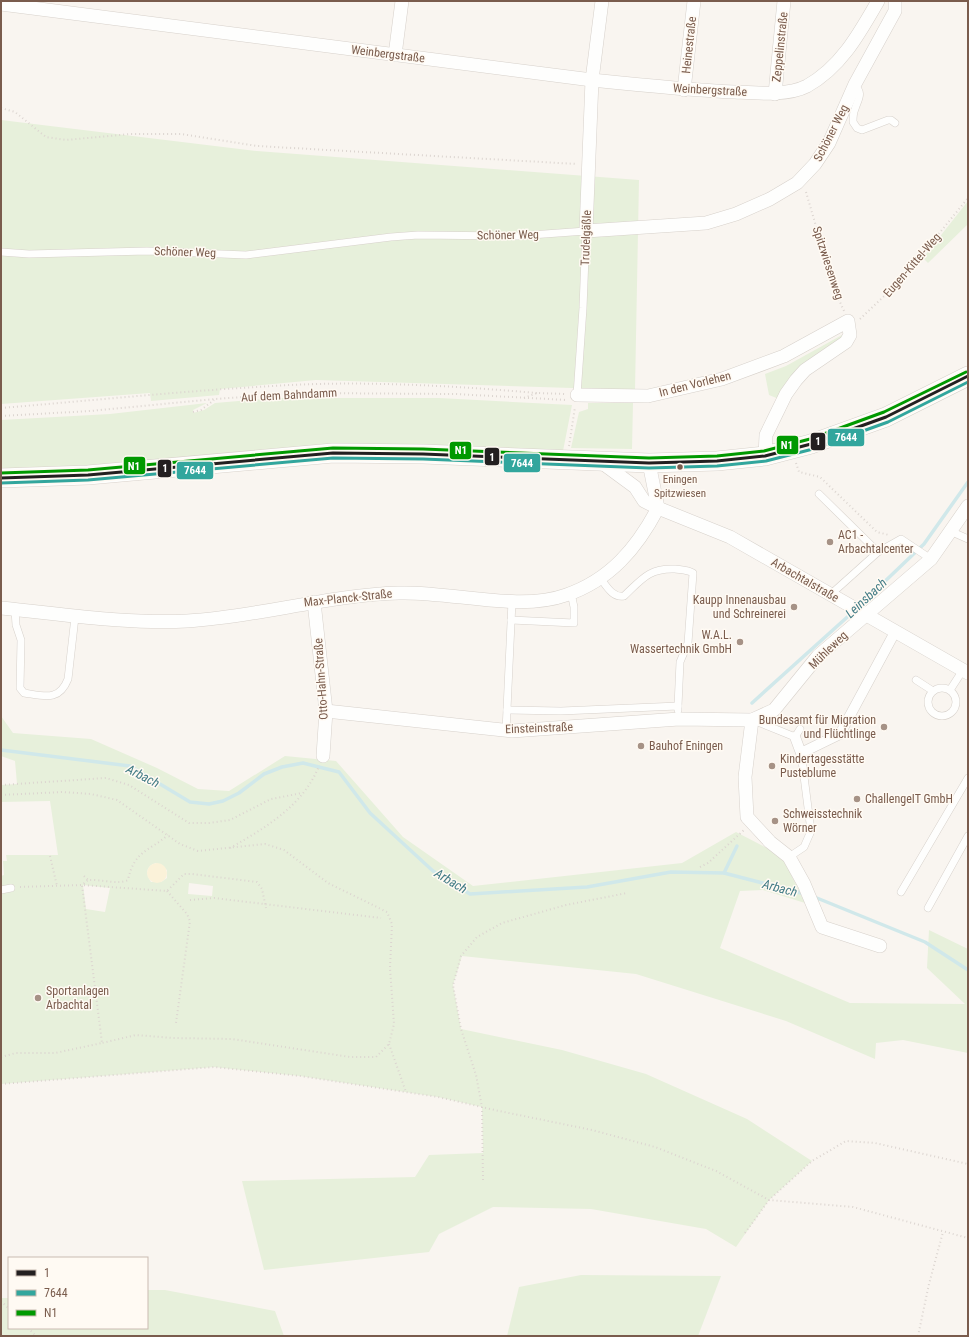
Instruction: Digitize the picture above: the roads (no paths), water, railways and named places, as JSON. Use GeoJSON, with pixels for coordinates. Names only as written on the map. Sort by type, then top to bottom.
{"type":"FeatureCollection","features":[{"type":"Feature","properties":{"kind":"main road"},"geometry":{"type":"LineString","coordinates":[[1,478],[88,475],[340,453],[437,454],[601,462],[710,462],[766,456],[811,444],[886,417],[968,376]]}},
{"type":"Feature","properties":{"kind":"street"},"geometry":{"type":"LineString","coordinates":[[395,55],[402,1]]}},
{"type":"Feature","properties":{"kind":"street","name":"Trudelgäßle"},"geometry":{"type":"LineString","coordinates":[[586,231],[592,80],[602,1]]}},
{"type":"Feature","properties":{"kind":"street","name":"Heinestraße"},"geometry":{"type":"LineString","coordinates":[[684,90],[694,1]]}},
{"type":"Feature","properties":{"kind":"street","name":"Zeppelinstraße"},"geometry":{"type":"LineString","coordinates":[[775,94],[784,1]]}},
{"type":"Feature","properties":{"kind":"street","name":"Weinbergstraße"},"geometry":{"type":"LineString","coordinates":[[1,4],[55,6],[395,55],[592,80],[684,90],[775,94],[806,87],[836,63],[853,43],[878,1]]}},
{"type":"Feature","properties":{"kind":"street","name":"Schöner Weg"},"geometry":{"type":"LineString","coordinates":[[586,231],[706,223],[736,214],[763,202],[802,179],[815,164],[828,143],[854,85],[895,11],[895,1]]}},
{"type":"Feature","properties":{"kind":"street","name":"In den Vorlehen"},"geometry":{"type":"LineString","coordinates":[[574,400],[648,396],[722,380],[784,356],[849,324],[850,335],[846,342],[805,370],[796,380],[766,435],[766,456]]}},
{"type":"Feature","properties":{"kind":"street","name":"Arbachtalstraße"},"geometry":{"type":"LineString","coordinates":[[601,462],[635,487],[644,501],[730,537],[966,672]]}},
{"type":"Feature","properties":{"kind":"street"},"geometry":{"type":"LineString","coordinates":[[635,487],[638,473],[649,463]]}},
{"type":"Feature","properties":{"kind":"street"},"geometry":{"type":"LineString","coordinates":[[649,463],[658,508]]}},
{"type":"Feature","properties":{"kind":"street","name":"Mühleweg"},"geometry":{"type":"LineString","coordinates":[[752,720],[774,710],[818,656],[928,557],[950,531],[968,506]]}},
{"type":"Feature","properties":{"kind":"street","name":"Max-Planck-Straße"},"geometry":{"type":"LineString","coordinates":[[1,608],[125,621],[188,621],[217,618],[361,595],[402,593],[445,594],[512,601],[547,601],[571,593],[601,579],[615,568],[627,555],[658,508]]}},
{"type":"Feature","properties":{"kind":"street","name":"Otto-Hahn-Straße"},"geometry":{"type":"LineString","coordinates":[[314,602],[326,711],[323,756]]}},
{"type":"Feature","properties":{"kind":"street"},"geometry":{"type":"LineString","coordinates":[[797,733],[801,754],[840,734],[895,632]]}},
{"type":"Feature","properties":{"kind":"street","name":"Einsteinstraße"},"geometry":{"type":"LineString","coordinates":[[326,711],[506,731],[679,713],[752,720]]}},
{"type":"Feature","properties":{"kind":"street"},"geometry":{"type":"LineString","coordinates":[[752,720],[745,777],[747,817],[770,842],[789,857],[804,884],[822,927],[880,946]]}},
{"type":"Feature","properties":{"kind":"lane"},"geometry":{"type":"LineString","coordinates":[[854,85],[858,88],[860,96],[854,110],[853,122],[857,128],[862,130],[888,120],[895,123]]}},
{"type":"Feature","properties":{"kind":"lane","name":"Schöner Weg"},"geometry":{"type":"LineString","coordinates":[[1,252],[29,254],[147,251],[246,254],[398,236],[517,236],[586,231]]}},
{"type":"Feature","properties":{"kind":"lane","name":"Trudelgäßle"},"geometry":{"type":"LineString","coordinates":[[574,400],[583,308],[586,231]]}},
{"type":"Feature","properties":{"kind":"lane"},"geometry":{"type":"LineString","coordinates":[[819,494],[878,552]]}},
{"type":"Feature","properties":{"kind":"lane"},"geometry":{"type":"LineString","coordinates":[[950,531],[968,539]]}},
{"type":"Feature","properties":{"kind":"lane"},"geometry":{"type":"LineString","coordinates":[[830,595],[878,552],[901,539],[928,557]]}},
{"type":"Feature","properties":{"kind":"lane"},"geometry":{"type":"LineString","coordinates":[[507,710],[679,713],[680,662],[688,643],[694,573],[688,570],[664,569],[652,572],[624,596],[619,596],[613,593],[601,579]]}},
{"type":"Feature","properties":{"kind":"lane"},"geometry":{"type":"LineString","coordinates":[[511,620],[574,623],[574,607],[571,593]]}},
{"type":"Feature","properties":{"kind":"lane"},"geometry":{"type":"LineString","coordinates":[[506,731],[512,601]]}},
{"type":"Feature","properties":{"kind":"lane"},"geometry":{"type":"LineString","coordinates":[[14,610],[16,626],[21,640],[20,688],[24,693],[38,695],[54,695],[61,693],[65,688],[68,679],[75,616]]}},
{"type":"Feature","properties":{"kind":"lane"},"geometry":{"type":"LineString","coordinates":[[950,690],[966,672]]}},
{"type":"Feature","properties":{"kind":"lane"},"geometry":{"type":"LineString","coordinates":[[916,680],[933,691]]}},
{"type":"Feature","properties":{"kind":"lane"},"geometry":{"type":"LineString","coordinates":[[941,688],[950,690],[956,697],[956,707],[950,714],[941,716],[932,712],[928,699],[933,691],[941,688]]}},
{"type":"Feature","properties":{"kind":"lane"},"geometry":{"type":"LineString","coordinates":[[752,720],[797,733]]}},
{"type":"Feature","properties":{"kind":"lane"},"geometry":{"type":"LineString","coordinates":[[789,857],[804,847],[811,831],[801,754]]}},
{"type":"Feature","properties":{"kind":"lane"},"geometry":{"type":"LineString","coordinates":[[901,892],[968,778]]}},
{"type":"Feature","properties":{"kind":"lane"},"geometry":{"type":"LineString","coordinates":[[928,908],[968,836]]}},
{"type":"Feature","properties":{"kind":"lane"},"geometry":{"type":"LineString","coordinates":[[1,890],[11,888]]}},
{"type":"Feature","properties":{"kind":"waterway","name":"Leinsbach"},"geometry":{"type":"LineString","coordinates":[[858,607],[924,544],[968,482]]}},
{"type":"Feature","properties":{"kind":"waterway","name":"Leinsbach"},"geometry":{"type":"LineString","coordinates":[[752,703],[854,611]]}},
{"type":"Feature","properties":{"kind":"waterway","name":"Arbach"},"geometry":{"type":"LineString","coordinates":[[1,750],[130,766],[190,802],[209,804],[223,801],[239,793],[264,774],[282,767],[303,763],[339,772],[370,813],[433,871],[470,894],[587,887],[671,872],[724,873],[805,894]]}},
{"type":"Feature","properties":{"kind":"waterway","name":"Leinsbach"},"geometry":{"type":"LineString","coordinates":[[724,873],[737,846]]}},
{"type":"Feature","properties":{"kind":"waterway","name":"Arbach"},"geometry":{"type":"LineString","coordinates":[[812,896],[925,942],[968,970]]}},
{"type":"Feature","properties":{"kind":"place","name":"Eningen Spitzwiesen"},"geometry":{"type":"Point","coordinates":[680,467]}},
{"type":"Feature","properties":{"kind":"place","name":"AC1 - Arbachtalcenter"},"geometry":{"type":"Point","coordinates":[830,542]}},
{"type":"Feature","properties":{"kind":"place","name":"Kaupp Innenausbau und Schreinerei"},"geometry":{"type":"Point","coordinates":[794,607]}},
{"type":"Feature","properties":{"kind":"place","name":"W.A.L. Wassertechnik GmbH"},"geometry":{"type":"Point","coordinates":[740,642]}},
{"type":"Feature","properties":{"kind":"place","name":"Bundesamt für Migration und Flüchtlinge"},"geometry":{"type":"Point","coordinates":[884,727]}},
{"type":"Feature","properties":{"kind":"place","name":"Bauhof Eningen"},"geometry":{"type":"Point","coordinates":[641,746]}},
{"type":"Feature","properties":{"kind":"place","name":"Kindertagesstätte Pusteblume"},"geometry":{"type":"Point","coordinates":[772,766]}},
{"type":"Feature","properties":{"kind":"place","name":"ChallengeIT GmbH"},"geometry":{"type":"Point","coordinates":[857,799]}},
{"type":"Feature","properties":{"kind":"place","name":"Schweisstechnik Wörner"},"geometry":{"type":"Point","coordinates":[775,821]}},
{"type":"Feature","properties":{"kind":"place","name":"Sportanlagen Arbachtal"},"geometry":{"type":"Point","coordinates":[38,998]}}]}
